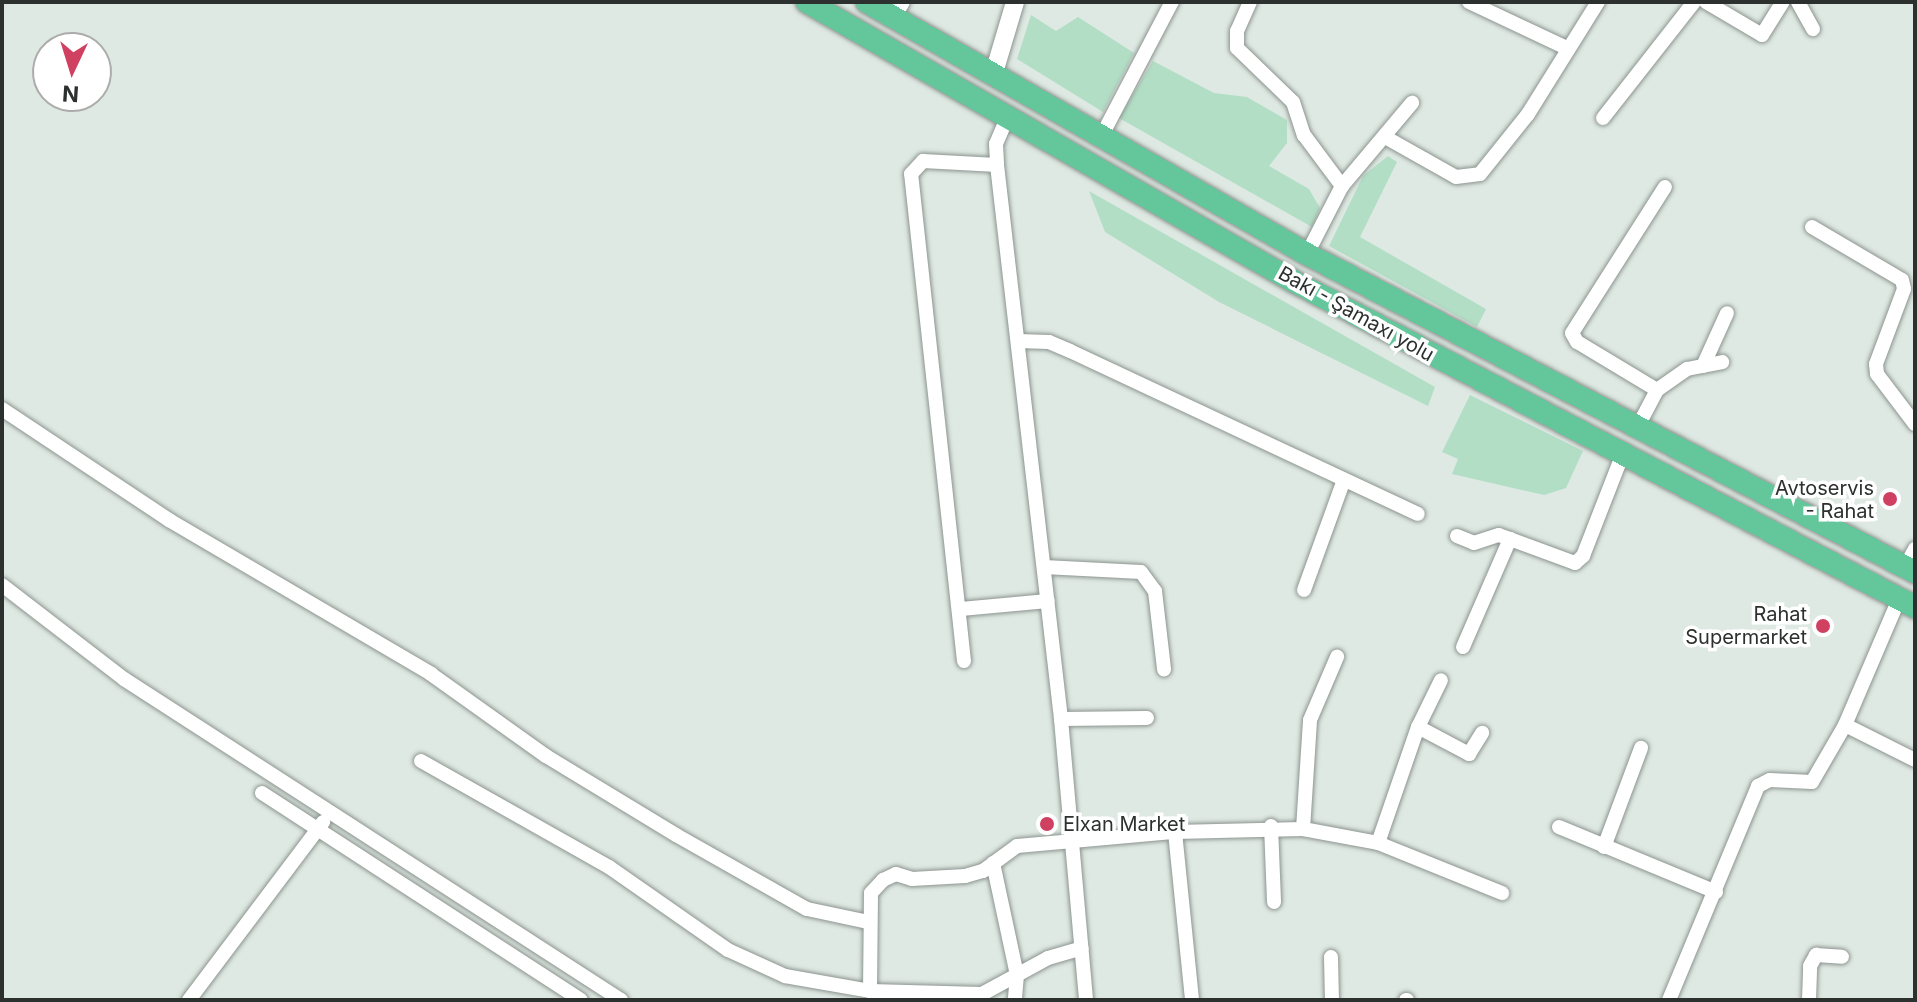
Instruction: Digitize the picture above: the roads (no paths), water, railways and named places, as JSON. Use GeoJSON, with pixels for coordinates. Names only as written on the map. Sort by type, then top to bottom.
{"type":"FeatureCollection","features":[{"type":"Feature","properties":{"kind":"highway","name":"Bakı - Şamaxı yolu"},"geometry":{"type":"LineString","coordinates":[[807,2],[1293,281],[1907,603]]}},
{"type":"Feature","properties":{"kind":"highway","name":"Bakı - Şamaxı yolu"},"geometry":{"type":"LineString","coordinates":[[867,2],[899,10],[993,76],[1307,254],[1636,430],[1912,563]]}},
{"type":"Feature","properties":{"kind":"street"},"geometry":{"type":"LineString","coordinates":[[993,76],[1015,2]]}},
{"type":"Feature","properties":{"kind":"street"},"geometry":{"type":"LineString","coordinates":[[1101,137],[1172,2]]}},
{"type":"Feature","properties":{"kind":"street"},"geometry":{"type":"LineString","coordinates":[[1250,2],[1237,31],[1237,48],[1293,102],[1304,135],[1342,186]]}},
{"type":"Feature","properties":{"kind":"street"},"geometry":{"type":"LineString","coordinates":[[1469,2],[1569,49]]}},
{"type":"Feature","properties":{"kind":"street"},"geometry":{"type":"LineString","coordinates":[[1385,137],[1456,177],[1480,174],[1528,114],[1598,2]]}},
{"type":"Feature","properties":{"kind":"street"},"geometry":{"type":"LineString","coordinates":[[1603,118],[1694,2]]}},
{"type":"Feature","properties":{"kind":"street"},"geometry":{"type":"LineString","coordinates":[[1706,2],[1762,35],[1783,2]]}},
{"type":"Feature","properties":{"kind":"street"},"geometry":{"type":"LineString","coordinates":[[1798,2],[1813,29]]}},
{"type":"Feature","properties":{"kind":"street"},"geometry":{"type":"LineString","coordinates":[[1307,254],[1342,186],[1412,103]]}},
{"type":"Feature","properties":{"kind":"street"},"geometry":{"type":"LineString","coordinates":[[1007,118],[996,144],[997,165],[1061,719],[1086,1000]]}},
{"type":"Feature","properties":{"kind":"street"},"geometry":{"type":"LineString","coordinates":[[964,661],[961,609],[911,174],[923,161],[997,165]]}},
{"type":"Feature","properties":{"kind":"street"},"geometry":{"type":"LineString","coordinates":[[1657,390],[1577,342],[1572,333],[1665,187]]}},
{"type":"Feature","properties":{"kind":"street"},"geometry":{"type":"LineString","coordinates":[[1812,227],[1902,280],[1904,289],[1876,364],[1883,382],[1915,424]]}},
{"type":"Feature","properties":{"kind":"street"},"geometry":{"type":"LineString","coordinates":[[1703,366],[1727,313]]}},
{"type":"Feature","properties":{"kind":"street"},"geometry":{"type":"LineString","coordinates":[[1018,341],[1049,342],[1070,351],[1343,482],[1418,514]]}},
{"type":"Feature","properties":{"kind":"street"},"geometry":{"type":"LineString","coordinates":[[1636,430],[1657,390],[1673,376],[1722,362]]}},
{"type":"Feature","properties":{"kind":"street"},"geometry":{"type":"LineString","coordinates":[[2,409],[169,520],[431,674],[546,756],[676,835],[807,909],[868,922]]}},
{"type":"Feature","properties":{"kind":"street"},"geometry":{"type":"LineString","coordinates":[[1457,536],[1474,543],[1499,535],[1575,563],[1583,556],[1622,456]]}},
{"type":"Feature","properties":{"kind":"street"},"geometry":{"type":"LineString","coordinates":[[1304,590],[1343,482]]}},
{"type":"Feature","properties":{"kind":"street"},"geometry":{"type":"LineString","coordinates":[[1463,647],[1510,539]]}},
{"type":"Feature","properties":{"kind":"street"},"geometry":{"type":"LineString","coordinates":[[1044,567],[1141,572],[1155,591],[1164,669]]}},
{"type":"Feature","properties":{"kind":"street"},"geometry":{"type":"LineString","coordinates":[[2,585],[124,679],[621,1000]]}},
{"type":"Feature","properties":{"kind":"street"},"geometry":{"type":"LineString","coordinates":[[961,609],[1048,601]]}},
{"type":"Feature","properties":{"kind":"street"},"geometry":{"type":"LineString","coordinates":[[1669,1000],[1758,786],[1770,780],[1812,782],[1845,725],[1907,603]]}},
{"type":"Feature","properties":{"kind":"street"},"geometry":{"type":"LineString","coordinates":[[1303,829],[1310,720],[1337,657]]}},
{"type":"Feature","properties":{"kind":"street"},"geometry":{"type":"LineString","coordinates":[[1378,843],[1418,727],[1441,680]]}},
{"type":"Feature","properties":{"kind":"street"},"geometry":{"type":"LineString","coordinates":[[1061,719],[1147,718]]}},
{"type":"Feature","properties":{"kind":"street"},"geometry":{"type":"LineString","coordinates":[[1845,725],[1915,760]]}},
{"type":"Feature","properties":{"kind":"street"},"geometry":{"type":"LineString","coordinates":[[1418,727],[1469,754],[1482,733]]}},
{"type":"Feature","properties":{"kind":"street"},"geometry":{"type":"LineString","coordinates":[[1604,847],[1641,748]]}},
{"type":"Feature","properties":{"kind":"street"},"geometry":{"type":"LineString","coordinates":[[421,761],[609,867],[728,950],[785,976],[843,994],[870,991],[982,994],[1017,975],[1082,948]]}},
{"type":"Feature","properties":{"kind":"street"},"geometry":{"type":"LineString","coordinates":[[262,793],[581,1000]]}},
{"type":"Feature","properties":{"kind":"street"},"geometry":{"type":"LineString","coordinates":[[189,1000],[331,812]]}},
{"type":"Feature","properties":{"kind":"street"},"geometry":{"type":"LineString","coordinates":[[870,991],[868,922],[871,893],[883,880],[896,874],[912,879],[965,876],[993,863],[1017,846],[1271,826],[1303,829],[1378,843],[1502,893]]}},
{"type":"Feature","properties":{"kind":"street"},"geometry":{"type":"LineString","coordinates":[[1271,826],[1274,902]]}},
{"type":"Feature","properties":{"kind":"street"},"geometry":{"type":"LineString","coordinates":[[1559,827],[1716,892]]}},
{"type":"Feature","properties":{"kind":"street"},"geometry":{"type":"LineString","coordinates":[[1175,832],[1192,1000]]}},
{"type":"Feature","properties":{"kind":"street"},"geometry":{"type":"LineString","coordinates":[[993,863],[1017,975],[1015,1000]]}},
{"type":"Feature","properties":{"kind":"street"},"geometry":{"type":"LineString","coordinates":[[1809,1000],[1810,966],[1816,955],[1842,957]]}},
{"type":"Feature","properties":{"kind":"street"},"geometry":{"type":"LineString","coordinates":[[1331,957],[1332,1000]]}},
{"type":"Feature","properties":{"kind":"place","name":"Avtoservis - Rahat"},"geometry":{"type":"Point","coordinates":[1890,499]}},
{"type":"Feature","properties":{"kind":"place","name":"Rahat Supermarket"},"geometry":{"type":"Point","coordinates":[1823,626]}},
{"type":"Feature","properties":{"kind":"place","name":"Elxan Market"},"geometry":{"type":"Point","coordinates":[1047,824]}}]}
